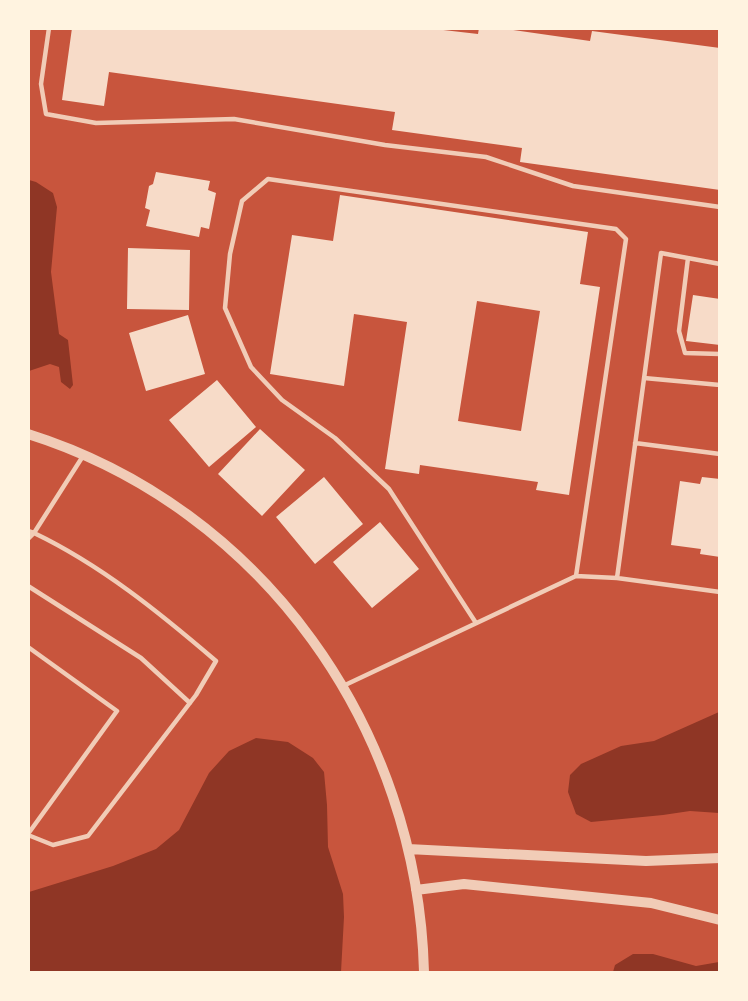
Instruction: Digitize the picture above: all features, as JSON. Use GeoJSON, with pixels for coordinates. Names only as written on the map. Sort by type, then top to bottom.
{"type":"FeatureCollection","features":[{"type":"Feature","properties":{"kind":"street"},"geometry":{"type":"LineString","coordinates":[[28,434],[59,443],[130,477],[175,506],[224,543],[256,574],[308,633],[343,686],[365,726],[399,811],[416,890],[424,972]]}},
{"type":"Feature","properties":{"kind":"street"},"geometry":{"type":"LineString","coordinates":[[408,849],[646,861],[720,858]]}},
{"type":"Feature","properties":{"kind":"street"},"geometry":{"type":"LineString","coordinates":[[416,890],[465,884],[651,903],[720,920]]}},
{"type":"Feature","properties":{"kind":"lane"},"geometry":{"type":"LineString","coordinates":[[49,28],[41,84],[46,114],[96,123],[234,119],[385,144],[486,157],[573,186],[720,207]]}},
{"type":"Feature","properties":{"kind":"lane"},"geometry":{"type":"LineString","coordinates":[[476,623],[389,489],[335,438],[282,400],[251,367],[225,308],[230,254],[242,201],[267,179],[616,229],[626,239],[576,576]]}},
{"type":"Feature","properties":{"kind":"lane"},"geometry":{"type":"LineString","coordinates":[[617,578],[661,254],[720,264]]}},
{"type":"Feature","properties":{"kind":"lane"},"geometry":{"type":"LineString","coordinates":[[688,258],[679,331],[685,352],[720,354]]}},
{"type":"Feature","properties":{"kind":"lane"},"geometry":{"type":"LineString","coordinates":[[644,378],[720,385]]}},
{"type":"Feature","properties":{"kind":"lane"},"geometry":{"type":"LineString","coordinates":[[635,443],[720,454]]}},
{"type":"Feature","properties":{"kind":"lane"},"geometry":{"type":"LineString","coordinates":[[28,539],[84,455]]}},
{"type":"Feature","properties":{"kind":"lane"},"geometry":{"type":"LineString","coordinates":[[28,647],[117,711],[28,835],[53,845],[88,836],[190,703],[216,661],[161,614],[104,574],[58,544],[31,532]]}},
{"type":"Feature","properties":{"kind":"lane"},"geometry":{"type":"LineString","coordinates":[[343,686],[576,576],[617,578],[720,592]]}},
{"type":"Feature","properties":{"kind":"lane"},"geometry":{"type":"LineString","coordinates":[[28,586],[141,658],[190,703]]}},
{"type":"Feature","properties":{"kind":"shaded area"},"geometry":{"type":"Polygon","coordinates":[[[29,180],[53,193],[57,207],[51,272],[59,334],[68,340],[73,385],[70,389],[61,382],[59,367],[50,364],[29,371],[29,180]]]}},
{"type":"Feature","properties":{"kind":"shaded area"},"geometry":{"type":"Polygon","coordinates":[[[719,712],[719,813],[690,811],[591,822],[576,814],[568,792],[570,775],[581,764],[621,746],[654,741],[719,712]]]}},
{"type":"Feature","properties":{"kind":"shaded area"},"geometry":{"type":"Polygon","coordinates":[[[256,738],[288,742],[313,758],[324,772],[328,847],[343,894],[341,972],[29,972],[29,892],[113,866],[156,849],[179,830],[209,773],[229,751],[256,738]]]}},
{"type":"Feature","properties":{"kind":"shaded area"},"geometry":{"type":"Polygon","coordinates":[[[633,954],[653,954],[696,966],[719,962],[719,972],[613,972],[615,965],[633,954]]]}},
{"type":"Feature","properties":{"kind":"building"},"geometry":{"type":"Polygon","coordinates":[[[72,28],[426,28],[478,34],[479,28],[499,28],[590,41],[592,31],[720,48],[720,190],[520,162],[522,148],[392,130],[395,112],[109,72],[104,106],[62,100],[72,28]]]}},
{"type":"Feature","properties":{"kind":"building"},"geometry":{"type":"Polygon","coordinates":[[[156,172],[210,181],[208,190],[216,193],[209,229],[201,227],[199,237],[146,226],[150,210],[145,208],[149,186],[153,184],[156,172]]]}},
{"type":"Feature","properties":{"kind":"building"},"geometry":{"type":"Polygon","coordinates":[[[340,195],[588,232],[580,284],[600,287],[569,495],[536,490],[538,482],[420,465],[419,474],[385,469],[407,322],[354,314],[344,386],[270,374],[292,235],[333,241],[340,195]],[[477,301],[458,421],[521,431],[540,311],[477,301]]]}},
{"type":"Feature","properties":{"kind":"building"},"geometry":{"type":"Polygon","coordinates":[[[128,248],[190,250],[189,310],[127,309],[128,248]]]}},
{"type":"Feature","properties":{"kind":"building"},"geometry":{"type":"Polygon","coordinates":[[[693,295],[720,299],[720,345],[686,341],[693,295]]]}},
{"type":"Feature","properties":{"kind":"building"},"geometry":{"type":"Polygon","coordinates":[[[188,315],[205,374],[146,391],[129,333],[188,315]]]}},
{"type":"Feature","properties":{"kind":"building"},"geometry":{"type":"Polygon","coordinates":[[[217,380],[256,427],[209,467],[169,420],[217,380]]]}},
{"type":"Feature","properties":{"kind":"building"},"geometry":{"type":"Polygon","coordinates":[[[260,429],[305,470],[262,516],[218,474],[260,429]]]}},
{"type":"Feature","properties":{"kind":"building"},"geometry":{"type":"Polygon","coordinates":[[[324,477],[363,524],[315,564],[276,517],[324,477]]]}},
{"type":"Feature","properties":{"kind":"building"},"geometry":{"type":"Polygon","coordinates":[[[702,477],[720,479],[720,557],[700,554],[701,549],[671,545],[680,481],[700,484],[702,477]]]}},
{"type":"Feature","properties":{"kind":"building"},"geometry":{"type":"Polygon","coordinates":[[[380,522],[419,569],[372,608],[333,562],[380,522]]]}}]}
